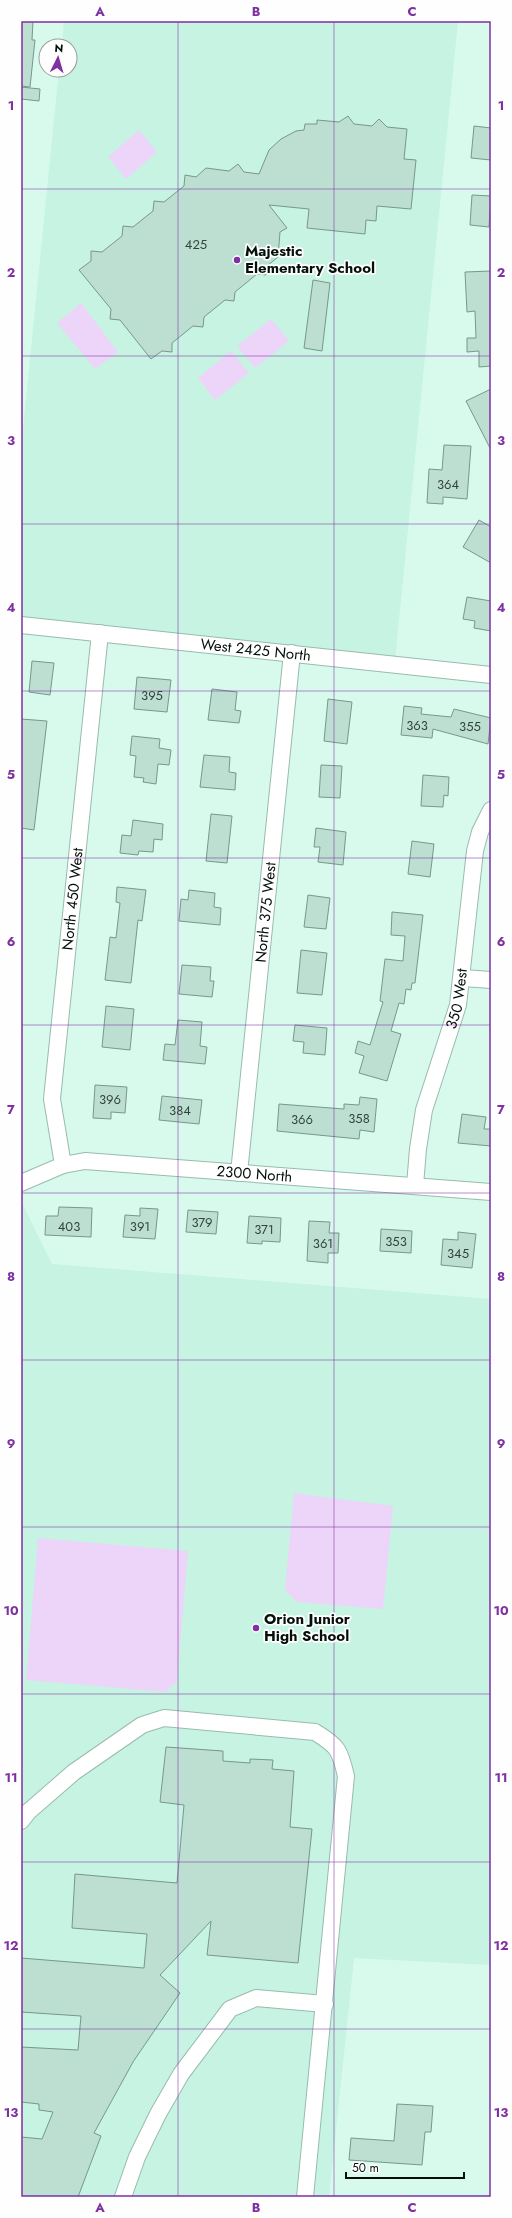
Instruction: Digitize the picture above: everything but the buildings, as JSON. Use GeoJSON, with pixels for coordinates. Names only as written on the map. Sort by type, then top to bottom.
{"type":"FeatureCollection","features":[{"type":"Feature","properties":{"kind":"street","name":"West 2425 North"},"geometry":{"type":"LineString","coordinates":[[21,625],[491,675]]}},
{"type":"Feature","properties":{"kind":"street","name":"North 450 West"},"geometry":{"type":"LineString","coordinates":[[63,1165],[52,1099],[100,633]]}},
{"type":"Feature","properties":{"kind":"street","name":"North 375 West"},"geometry":{"type":"LineString","coordinates":[[239,1173],[292,653]]}},
{"type":"Feature","properties":{"kind":"street","name":"350 West"},"geometry":{"type":"LineString","coordinates":[[415,1185],[418,1149],[424,1110],[450,1033],[463,978],[472,870],[480,832],[491,810]]}},
{"type":"Feature","properties":{"kind":"street"},"geometry":{"type":"LineString","coordinates":[[463,978],[491,980]]}},
{"type":"Feature","properties":{"kind":"street","name":"2300 North"},"geometry":{"type":"LineString","coordinates":[[21,1183],[63,1165],[85,1161],[491,1192]]}},
{"type":"Feature","properties":{"kind":"street"},"geometry":{"type":"LineString","coordinates":[[21,1820],[28,1812],[74,1772],[142,1724],[164,1718],[314,1732],[330,1741],[341,1754],[346,1776],[305,2197]]}},
{"type":"Feature","properties":{"kind":"street"},"geometry":{"type":"LineString","coordinates":[[123,2197],[137,2157],[158,2114],[181,2074],[230,2009],[256,1998],[325,2004]]}},
{"type":"Feature","properties":{"kind":"shaded area","name":"Majestic Elementary School"},"geometry":{"type":"Polygon","coordinates":[[[64,21],[458,21],[395,661],[21,623],[21,449],[58,78],[78,78],[78,38],[63,38],[64,21]]]}},
{"type":"Feature","properties":{"kind":"shaded area"},"geometry":{"type":"Polygon","coordinates":[[[139,130],[157,152],[126,179],[108,157],[139,130]]]}},
{"type":"Feature","properties":{"kind":"shaded area"},"geometry":{"type":"Polygon","coordinates":[[[81,303],[118,352],[95,369],[57,323],[81,303]]]}},
{"type":"Feature","properties":{"kind":"shaded area"},"geometry":{"type":"Polygon","coordinates":[[[271,319],[289,341],[255,368],[237,346],[271,319]]]}},
{"type":"Feature","properties":{"kind":"shaded area"},"geometry":{"type":"Polygon","coordinates":[[[231,351],[249,373],[215,400],[198,378],[231,351]]]}},
{"type":"Feature","properties":{"kind":"shaded area","name":"Orion Junior High School"},"geometry":{"type":"Polygon","coordinates":[[[23,1205],[52,1264],[491,1299],[491,1965],[354,1958],[329,2197],[21,2197],[21,1206],[23,1205]]]}},
{"type":"Feature","properties":{"kind":"shaded area"},"geometry":{"type":"Polygon","coordinates":[[[294,1493],[393,1506],[383,1609],[297,1602],[285,1590],[294,1493]]]}},
{"type":"Feature","properties":{"kind":"shaded area"},"geometry":{"type":"Polygon","coordinates":[[[38,1538],[188,1551],[177,1682],[165,1692],[26,1680],[38,1538]]]}},
{"type":"Feature","properties":{"kind":"place","name":"Majestic Elementary School"},"geometry":{"type":"Point","coordinates":[237,260]}},
{"type":"Feature","properties":{"kind":"place","name":"Orion Junior High School"},"geometry":{"type":"Point","coordinates":[256,1628]}}]}
